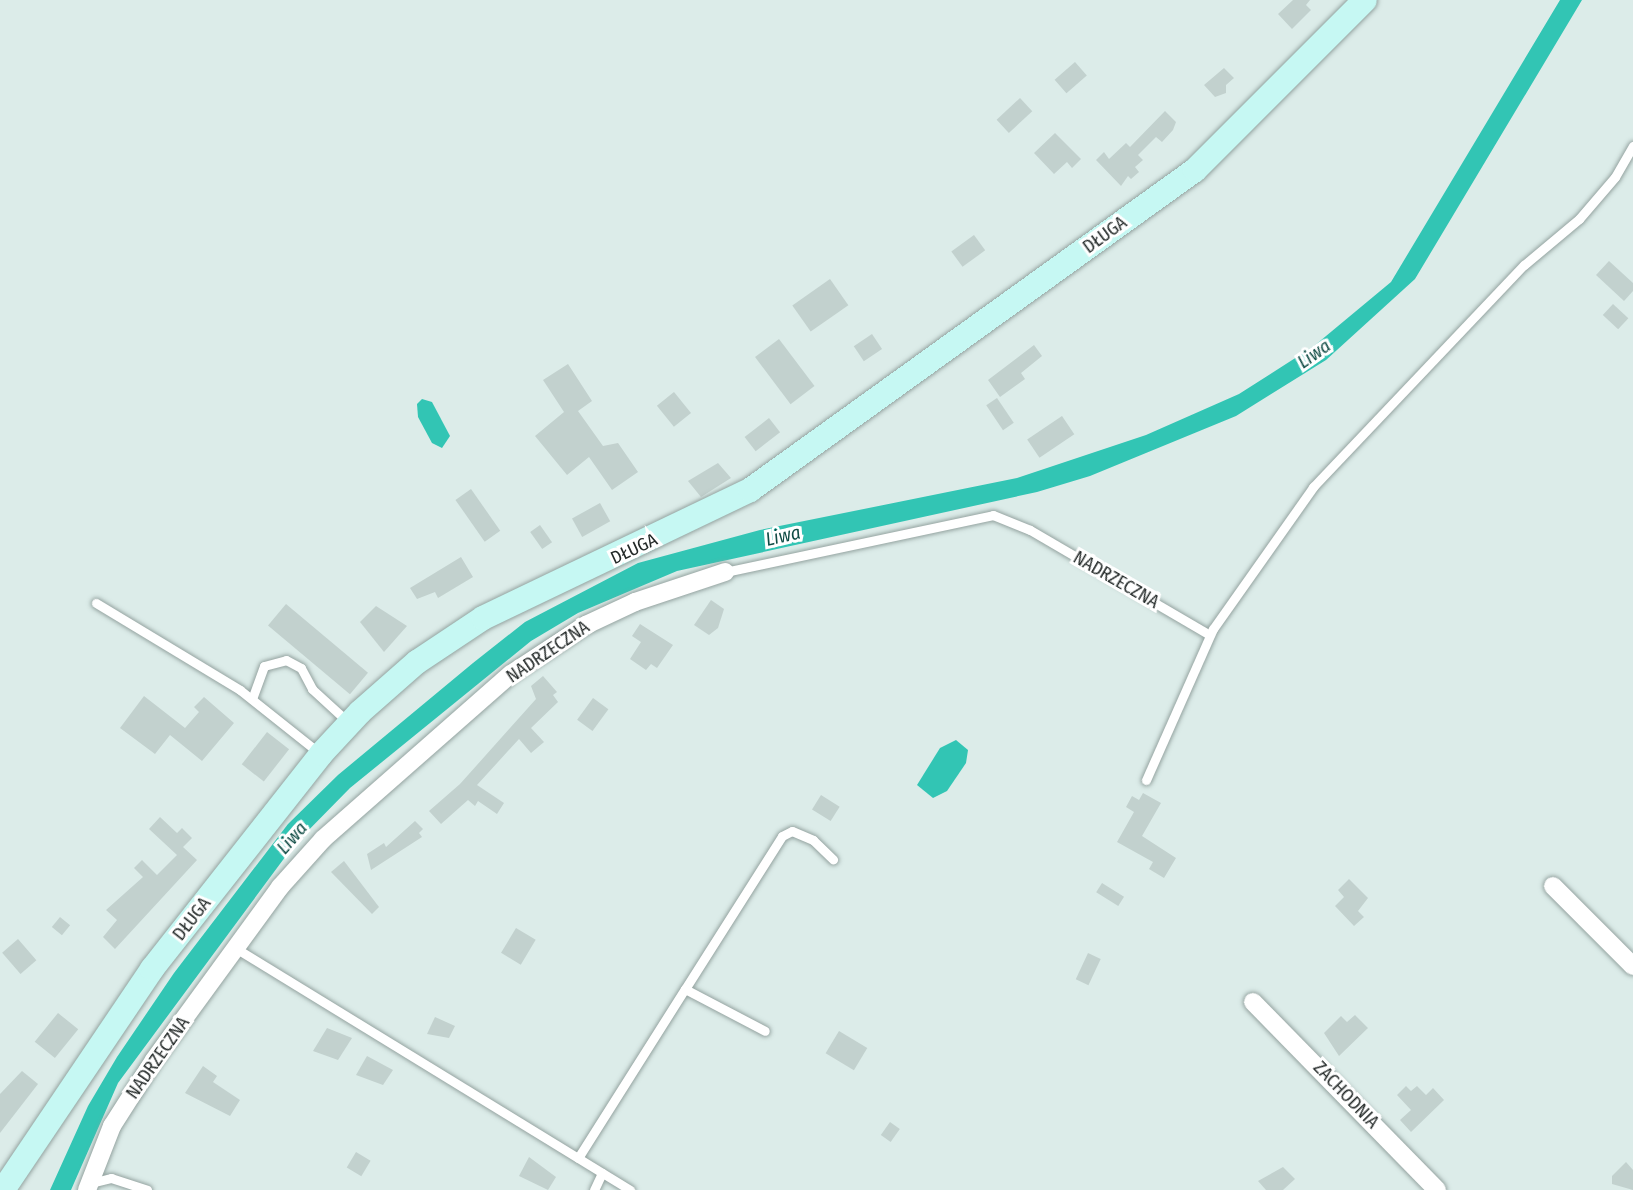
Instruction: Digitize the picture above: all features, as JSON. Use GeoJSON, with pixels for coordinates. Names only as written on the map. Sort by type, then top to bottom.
{"type":"FeatureCollection","features":[{"type":"Feature","properties":{"kind":"street","name":"DŁUGA"},"geometry":{"type":"LineString","coordinates":[[3,1190],[152,969],[321,754],[350,723],[417,662],[483,618],[750,490],[1195,170],[1366,0]]}},
{"type":"Feature","properties":{"kind":"street","name":"NADRZECZNA"},"geometry":{"type":"LineString","coordinates":[[88,1187],[119,1115],[280,887],[323,839],[511,674],[586,625],[635,602],[725,572]]}},
{"type":"Feature","properties":{"kind":"street"},"geometry":{"type":"LineString","coordinates":[[1553,886],[1633,966]]}},
{"type":"Feature","properties":{"kind":"street","name":"ZACHODNIA"},"geometry":{"type":"LineString","coordinates":[[1253,1002],[1437,1190]]}},
{"type":"Feature","properties":{"kind":"lane"},"geometry":{"type":"LineString","coordinates":[[1146,780],[1210,635],[1306,496],[1342,452],[1397,402],[1524,265],[1579,219],[1615,177],[1633,146]]}},
{"type":"Feature","properties":{"kind":"lane","name":"NADRZECZNA"},"geometry":{"type":"LineString","coordinates":[[725,572],[993,515],[1030,530],[1210,635]]}},
{"type":"Feature","properties":{"kind":"lane"},"geometry":{"type":"LineString","coordinates":[[96,603],[252,699],[321,754]]}},
{"type":"Feature","properties":{"kind":"lane"},"geometry":{"type":"LineString","coordinates":[[252,699],[264,666],[286,660],[301,668],[312,689],[350,723]]}},
{"type":"Feature","properties":{"kind":"lane"},"geometry":{"type":"LineString","coordinates":[[578,1158],[782,836],[792,831],[813,840],[834,859]]}},
{"type":"Feature","properties":{"kind":"lane"},"geometry":{"type":"LineString","coordinates":[[237,949],[630,1190]]}},
{"type":"Feature","properties":{"kind":"lane"},"geometry":{"type":"LineString","coordinates":[[685,989],[765,1031]]}},
{"type":"Feature","properties":{"kind":"lane"},"geometry":{"type":"LineString","coordinates":[[593,1190],[602,1173]]}},
{"type":"Feature","properties":{"kind":"lane"},"geometry":{"type":"LineString","coordinates":[[88,1187],[111,1178],[147,1190]]}},
{"type":"Feature","properties":{"kind":"water","name":"Liwa"},"geometry":{"type":"Polygon","coordinates":[[[1560,0],[1582,0],[1415,279],[1326,360],[1236,416],[1090,476],[1037,492],[677,571],[578,613],[531,641],[350,788],[294,845],[118,1083],[71,1190],[50,1190],[88,1106],[117,1057],[174,973],[288,824],[338,775],[525,622],[638,563],[760,530],[1017,478],[1146,435],[1239,394],[1314,346],[1391,282],[1560,0]]]}},
{"type":"Feature","properties":{"kind":"water"},"geometry":{"type":"Polygon","coordinates":[[[422,399],[432,402],[450,436],[442,448],[432,443],[418,417],[417,404],[422,399]]]}},
{"type":"Feature","properties":{"kind":"water"},"geometry":{"type":"Polygon","coordinates":[[[956,740],[968,750],[966,763],[947,791],[933,798],[917,785],[940,748],[956,740]]]}},
{"type":"Feature","properties":{"kind":"building"},"geometry":{"type":"Polygon","coordinates":[[[1293,0],[1310,0],[1306,5],[1311,10],[1292,29],[1278,14],[1293,0]]]}},
{"type":"Feature","properties":{"kind":"building"},"geometry":{"type":"Polygon","coordinates":[[[1075,62],[1087,76],[1066,93],[1055,80],[1075,62]]]}},
{"type":"Feature","properties":{"kind":"building"},"geometry":{"type":"Polygon","coordinates":[[[1224,68],[1234,78],[1226,85],[1226,93],[1215,97],[1204,85],[1224,68]]]}},
{"type":"Feature","properties":{"kind":"building"},"geometry":{"type":"Polygon","coordinates":[[[1020,98],[1032,111],[1009,133],[997,120],[1020,98]]]}},
{"type":"Feature","properties":{"kind":"building"},"geometry":{"type":"Polygon","coordinates":[[[1165,111],[1176,122],[1173,130],[1162,142],[1156,137],[1138,155],[1143,160],[1135,167],[1139,172],[1131,179],[1128,176],[1121,186],[1096,160],[1104,152],[1109,159],[1126,143],[1130,147],[1165,111]]]}},
{"type":"Feature","properties":{"kind":"building"},"geometry":{"type":"Polygon","coordinates":[[[1055,133],[1081,159],[1072,168],[1067,162],[1054,174],[1034,153],[1055,133]]]}},
{"type":"Feature","properties":{"kind":"building"},"geometry":{"type":"Polygon","coordinates":[[[974,235],[985,250],[963,267],[951,251],[974,235]]]}},
{"type":"Feature","properties":{"kind":"building"},"geometry":{"type":"Polygon","coordinates":[[[1609,261],[1633,283],[1633,291],[1624,301],[1596,275],[1609,261]]]}},
{"type":"Feature","properties":{"kind":"building"},"geometry":{"type":"Polygon","coordinates":[[[830,279],[848,305],[811,332],[792,305],[830,279]]]}},
{"type":"Feature","properties":{"kind":"building"},"geometry":{"type":"Polygon","coordinates":[[[1613,304],[1628,318],[1618,329],[1603,315],[1613,304]]]}},
{"type":"Feature","properties":{"kind":"building"},"geometry":{"type":"Polygon","coordinates":[[[872,334],[882,349],[864,361],[854,346],[872,334]]]}},
{"type":"Feature","properties":{"kind":"building"},"geometry":{"type":"Polygon","coordinates":[[[779,339],[815,386],[791,404],[755,357],[779,339]]]}},
{"type":"Feature","properties":{"kind":"building"},"geometry":{"type":"Polygon","coordinates":[[[1034,345],[1042,356],[1021,373],[1025,379],[1000,397],[988,380],[1034,345]]]}},
{"type":"Feature","properties":{"kind":"building"},"geometry":{"type":"Polygon","coordinates":[[[568,364],[592,401],[578,411],[603,446],[618,443],[638,472],[612,490],[589,457],[567,475],[535,436],[564,412],[543,380],[568,364]]]}},
{"type":"Feature","properties":{"kind":"building"},"geometry":{"type":"Polygon","coordinates":[[[674,392],[691,413],[674,427],[657,406],[674,392]]]}},
{"type":"Feature","properties":{"kind":"building"},"geometry":{"type":"Polygon","coordinates":[[[997,398],[1014,423],[1003,430],[986,405],[997,398]]]}},
{"type":"Feature","properties":{"kind":"building"},"geometry":{"type":"Polygon","coordinates":[[[1062,416],[1074,434],[1039,458],[1027,439],[1062,416]]]}},
{"type":"Feature","properties":{"kind":"building"},"geometry":{"type":"Polygon","coordinates":[[[769,418],[780,432],[756,451],[745,437],[769,418]]]}},
{"type":"Feature","properties":{"kind":"building"},"geometry":{"type":"Polygon","coordinates":[[[718,463],[731,478],[701,497],[688,481],[718,463]]]}},
{"type":"Feature","properties":{"kind":"building"},"geometry":{"type":"Polygon","coordinates":[[[471,489],[500,531],[485,542],[455,500],[471,489]]]}},
{"type":"Feature","properties":{"kind":"building"},"geometry":{"type":"Polygon","coordinates":[[[600,503],[610,521],[582,537],[572,519],[600,503]]]}},
{"type":"Feature","properties":{"kind":"building"},"geometry":{"type":"Polygon","coordinates":[[[540,525],[552,542],[542,549],[530,532],[540,525]]]}},
{"type":"Feature","properties":{"kind":"building"},"geometry":{"type":"Polygon","coordinates":[[[461,557],[473,577],[438,598],[435,592],[417,599],[410,588],[461,557]]]}},
{"type":"Feature","properties":{"kind":"building"},"geometry":{"type":"Polygon","coordinates":[[[711,600],[724,609],[718,628],[709,635],[694,625],[711,600]]]}},
{"type":"Feature","properties":{"kind":"building"},"geometry":{"type":"Polygon","coordinates":[[[286,604],[368,673],[350,694],[268,625],[286,604]]]}},
{"type":"Feature","properties":{"kind":"building"},"geometry":{"type":"Polygon","coordinates":[[[376,606],[407,626],[384,652],[360,622],[376,606]]]}},
{"type":"Feature","properties":{"kind":"building"},"geometry":{"type":"Polygon","coordinates":[[[640,624],[673,645],[657,668],[651,664],[646,670],[630,659],[641,642],[632,636],[640,624]]]}},
{"type":"Feature","properties":{"kind":"building"},"geometry":{"type":"Polygon","coordinates":[[[543,676],[557,692],[553,695],[558,702],[531,728],[544,742],[531,753],[519,739],[477,785],[504,803],[497,814],[478,801],[475,806],[468,800],[441,824],[429,811],[460,784],[536,699],[531,686],[543,676]]]}},
{"type":"Feature","properties":{"kind":"building"},"geometry":{"type":"Polygon","coordinates":[[[144,696],[185,728],[199,712],[194,707],[204,697],[234,723],[202,761],[170,735],[155,754],[120,728],[144,696]]]}},
{"type":"Feature","properties":{"kind":"building"},"geometry":{"type":"Polygon","coordinates":[[[593,698],[608,709],[593,731],[577,720],[593,698]]]}},
{"type":"Feature","properties":{"kind":"building"},"geometry":{"type":"Polygon","coordinates":[[[267,732],[289,749],[264,782],[242,764],[267,732]]]}},
{"type":"Feature","properties":{"kind":"building"},"geometry":{"type":"Polygon","coordinates":[[[1143,793],[1161,803],[1142,836],[1176,858],[1164,878],[1149,869],[1153,862],[1117,842],[1134,812],[1126,807],[1132,796],[1139,800],[1143,793]]]}},
{"type":"Feature","properties":{"kind":"building"},"geometry":{"type":"Polygon","coordinates":[[[821,795],[840,807],[831,821],[812,809],[821,795]]]}},
{"type":"Feature","properties":{"kind":"building"},"geometry":{"type":"Polygon","coordinates":[[[160,817],[177,833],[182,828],[192,838],[183,847],[197,860],[115,949],[103,937],[117,920],[106,910],[143,877],[134,868],[142,860],[157,875],[177,855],[149,829],[160,817]]]}},
{"type":"Feature","properties":{"kind":"building"},"geometry":{"type":"Polygon","coordinates":[[[415,821],[423,829],[419,833],[422,837],[371,870],[367,854],[384,843],[386,847],[415,821]]]}},
{"type":"Feature","properties":{"kind":"building"},"geometry":{"type":"Polygon","coordinates":[[[344,861],[379,907],[372,914],[331,872],[344,861]]]}},
{"type":"Feature","properties":{"kind":"building"},"geometry":{"type":"Polygon","coordinates":[[[1349,879],[1368,898],[1358,911],[1364,917],[1354,926],[1335,906],[1344,897],[1338,890],[1349,879]]]}},
{"type":"Feature","properties":{"kind":"building"},"geometry":{"type":"Polygon","coordinates":[[[1102,883],[1124,897],[1118,906],[1096,892],[1102,883]]]}},
{"type":"Feature","properties":{"kind":"building"},"geometry":{"type":"Polygon","coordinates":[[[60,917],[70,925],[62,935],[52,927],[60,917]]]}},
{"type":"Feature","properties":{"kind":"building"},"geometry":{"type":"Polygon","coordinates":[[[516,928],[536,940],[521,965],[501,953],[516,928]]]}},
{"type":"Feature","properties":{"kind":"building"},"geometry":{"type":"Polygon","coordinates":[[[18,939],[36,960],[21,974],[2,953],[18,939]]]}},
{"type":"Feature","properties":{"kind":"building"},"geometry":{"type":"Polygon","coordinates":[[[1088,953],[1101,959],[1088,985],[1076,979],[1088,953]]]}},
{"type":"Feature","properties":{"kind":"building"},"geometry":{"type":"Polygon","coordinates":[[[58,1013],[78,1029],[55,1058],[35,1042],[58,1013]]]}},
{"type":"Feature","properties":{"kind":"building"},"geometry":{"type":"Polygon","coordinates":[[[1355,1015],[1368,1028],[1339,1056],[1324,1033],[1341,1016],[1347,1022],[1355,1015]]]}},
{"type":"Feature","properties":{"kind":"building"},"geometry":{"type":"Polygon","coordinates":[[[435,1017],[455,1026],[449,1038],[427,1034],[435,1017]]]}},
{"type":"Feature","properties":{"kind":"building"},"geometry":{"type":"Polygon","coordinates":[[[327,1028],[352,1038],[338,1060],[313,1051],[327,1028]]]}},
{"type":"Feature","properties":{"kind":"building"},"geometry":{"type":"Polygon","coordinates":[[[839,1031],[867,1048],[854,1070],[826,1053],[839,1031]]]}},
{"type":"Feature","properties":{"kind":"building"},"geometry":{"type":"Polygon","coordinates":[[[367,1056],[393,1070],[383,1085],[356,1075],[367,1056]]]}},
{"type":"Feature","properties":{"kind":"building"},"geometry":{"type":"Polygon","coordinates":[[[203,1066],[217,1076],[213,1082],[240,1100],[230,1116],[185,1093],[203,1066]]]}},
{"type":"Feature","properties":{"kind":"building"},"geometry":{"type":"Polygon","coordinates":[[[22,1071],[38,1084],[0,1133],[0,1094],[22,1071]]]}},
{"type":"Feature","properties":{"kind":"building"},"geometry":{"type":"Polygon","coordinates":[[[1406,1086],[1411,1091],[1417,1086],[1426,1095],[1433,1088],[1444,1100],[1411,1132],[1400,1120],[1411,1110],[1397,1095],[1406,1086]]]}},
{"type":"Feature","properties":{"kind":"building"},"geometry":{"type":"Polygon","coordinates":[[[890,1122],[900,1129],[891,1142],[881,1135],[890,1122]]]}},
{"type":"Feature","properties":{"kind":"building"},"geometry":{"type":"Polygon","coordinates":[[[356,1152],[371,1161],[361,1176],[347,1167],[356,1152]]]}},
{"type":"Feature","properties":{"kind":"building"},"geometry":{"type":"Polygon","coordinates":[[[529,1157],[556,1177],[548,1190],[519,1176],[529,1157]]]}},
{"type":"Feature","properties":{"kind":"building"},"geometry":{"type":"Polygon","coordinates":[[[1626,1162],[1633,1170],[1633,1190],[1612,1184],[1612,1176],[1626,1162]]]}},
{"type":"Feature","properties":{"kind":"building"},"geometry":{"type":"Polygon","coordinates":[[[1283,1167],[1295,1179],[1283,1190],[1266,1190],[1258,1181],[1283,1167]]]}}]}
